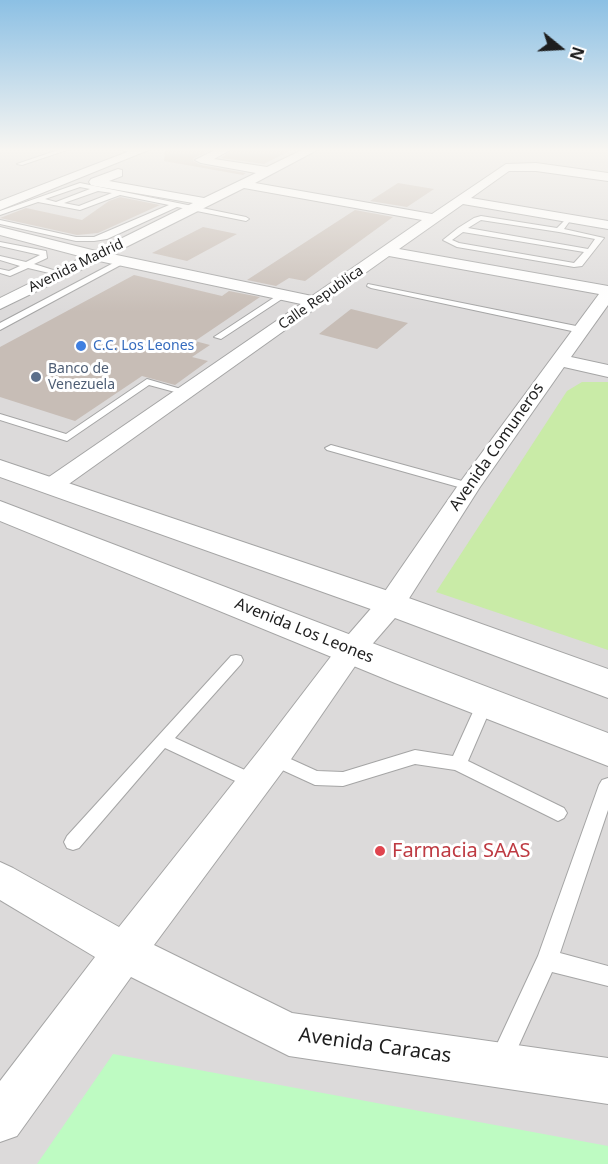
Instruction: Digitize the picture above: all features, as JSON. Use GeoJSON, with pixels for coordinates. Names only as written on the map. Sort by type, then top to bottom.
{"type":"FeatureCollection","features":[{"type":"Feature","properties":{"kind":"street"},"geometry":{"type":"LineString","coordinates":[[191,203],[200,205]]}},
{"type":"Feature","properties":{"kind":"street","name":"Avenida Madrid"},"geometry":{"type":"LineString","coordinates":[[0,304],[203,203]]}},
{"type":"Feature","properties":{"kind":"street"},"geometry":{"type":"LineString","coordinates":[[349,203],[434,218]]}},
{"type":"Feature","properties":{"kind":"street","name":"Calle Republica"},"geometry":{"type":"LineString","coordinates":[[51,486],[389,252],[455,203]]}},
{"type":"Feature","properties":{"kind":"street"},"geometry":{"type":"LineString","coordinates":[[480,203],[608,225]]}},
{"type":"Feature","properties":{"kind":"street"},"geometry":{"type":"LineString","coordinates":[[0,231],[98,256],[316,302]]}},
{"type":"Feature","properties":{"kind":"street"},"geometry":{"type":"LineString","coordinates":[[389,252],[608,292]]}},
{"type":"Feature","properties":{"kind":"street","name":"Avenida Comuneros"},"geometry":{"type":"LineString","coordinates":[[0,1119],[124,952],[264,770],[352,649],[391,604],[469,486],[608,292]]}},
{"type":"Feature","properties":{"kind":"street"},"geometry":{"type":"LineString","coordinates":[[558,360],[608,371]]}},
{"type":"Feature","properties":{"kind":"street"},"geometry":{"type":"LineString","coordinates":[[0,468],[391,604],[608,684]]}},
{"type":"Feature","properties":{"kind":"street","name":"Avenida Los Leones"},"geometry":{"type":"LineString","coordinates":[[0,510],[608,750]]}},
{"type":"Feature","properties":{"kind":"street","name":"Avenida Caracas"},"geometry":{"type":"LineString","coordinates":[[0,880],[124,952],[289,1034],[608,1081]]}},
{"type":"Feature","properties":{"kind":"lane"},"geometry":{"type":"LineString","coordinates":[[0,213],[26,203]]}},
{"type":"Feature","properties":{"kind":"lane"},"geometry":{"type":"LineString","coordinates":[[52,203],[83,208],[93,203]]}},
{"type":"Feature","properties":{"kind":"lane"},"geometry":{"type":"LineString","coordinates":[[169,203],[200,205],[246,219]]}},
{"type":"Feature","properties":{"kind":"lane"},"geometry":{"type":"LineString","coordinates":[[0,222],[76,239],[94,239],[175,205]]}},
{"type":"Feature","properties":{"kind":"lane"},"geometry":{"type":"LineString","coordinates":[[519,223],[531,212]]}},
{"type":"Feature","properties":{"kind":"lane"},"geometry":{"type":"LineString","coordinates":[[482,218],[600,238],[579,264],[569,265],[457,245],[447,240],[460,229],[482,218]]}},
{"type":"Feature","properties":{"kind":"lane"},"geometry":{"type":"LineString","coordinates":[[559,230],[569,218]]}},
{"type":"Feature","properties":{"kind":"lane"},"geometry":{"type":"LineString","coordinates":[[460,229],[589,251]]}},
{"type":"Feature","properties":{"kind":"lane"},"geometry":{"type":"LineString","coordinates":[[0,244],[43,253],[44,256],[0,278]]}},
{"type":"Feature","properties":{"kind":"lane"},"geometry":{"type":"LineString","coordinates":[[0,258],[62,273]]}},
{"type":"Feature","properties":{"kind":"lane"},"geometry":{"type":"LineString","coordinates":[[0,327],[124,261]]}},
{"type":"Feature","properties":{"kind":"lane"},"geometry":{"type":"LineString","coordinates":[[0,271],[10,274]]}},
{"type":"Feature","properties":{"kind":"lane"},"geometry":{"type":"LineString","coordinates":[[371,286],[581,330]]}},
{"type":"Feature","properties":{"kind":"lane"},"geometry":{"type":"LineString","coordinates":[[218,337],[284,295]]}},
{"type":"Feature","properties":{"kind":"lane"},"geometry":{"type":"LineString","coordinates":[[0,417],[67,438],[147,382],[186,392]]}},
{"type":"Feature","properties":{"kind":"lane"},"geometry":{"type":"LineString","coordinates":[[331,448],[469,486]]}},
{"type":"Feature","properties":{"kind":"lane"},"geometry":{"type":"LineString","coordinates":[[73,842],[236,660]]}},
{"type":"Feature","properties":{"kind":"lane"},"geometry":{"type":"LineString","coordinates":[[458,764],[485,703]]}},
{"type":"Feature","properties":{"kind":"lane"},"geometry":{"type":"LineString","coordinates":[[163,740],[264,770],[315,778],[343,779],[415,757],[458,764],[558,813]]}},
{"type":"Feature","properties":{"kind":"lane"},"geometry":{"type":"LineString","coordinates":[[498,1065],[547,960],[604,813],[608,785]]}},
{"type":"Feature","properties":{"kind":"lane"},"geometry":{"type":"LineString","coordinates":[[547,960],[608,976]]}},
{"type":"Feature","properties":{"kind":"shaded area"},"geometry":{"type":"Polygon","coordinates":[[[0,203],[608,203],[608,1164],[0,1164],[0,203]]]}},
{"type":"Feature","properties":{"kind":"green space"},"geometry":{"type":"Polygon","coordinates":[[[582,382],[608,382],[608,650],[436,592],[567,391],[582,382]]]}},
{"type":"Feature","properties":{"kind":"green space"},"geometry":{"type":"Polygon","coordinates":[[[113,1054],[608,1146],[608,1164],[37,1164],[113,1054]]]}},
{"type":"Feature","properties":{"kind":"building"},"geometry":{"type":"Polygon","coordinates":[[[106,203],[160,205],[98,233],[77,235],[0,218],[26,208],[82,220],[106,203]]]}},
{"type":"Feature","properties":{"kind":"building"},"geometry":{"type":"Polygon","coordinates":[[[384,203],[413,203],[407,207],[384,203]]]}},
{"type":"Feature","properties":{"kind":"building"},"geometry":{"type":"Polygon","coordinates":[[[355,210],[393,217],[305,281],[289,278],[276,286],[247,280],[355,210]]]}},
{"type":"Feature","properties":{"kind":"building"},"geometry":{"type":"Polygon","coordinates":[[[203,227],[237,234],[187,261],[152,253],[203,227]]]}},
{"type":"Feature","properties":{"kind":"building"},"geometry":{"type":"Polygon","coordinates":[[[134,275],[222,296],[229,291],[260,297],[195,341],[210,345],[192,357],[208,361],[175,385],[142,376],[75,421],[0,397],[0,347],[134,275]]]}},
{"type":"Feature","properties":{"kind":"building"},"geometry":{"type":"Polygon","coordinates":[[[351,309],[408,323],[377,349],[319,334],[351,309]]]}},
{"type":"Feature","properties":{"kind":"place","name":"C.C. Los Leones"},"geometry":{"type":"Point","coordinates":[81,346]}},
{"type":"Feature","properties":{"kind":"place","name":"Banco de Venezuela"},"geometry":{"type":"Point","coordinates":[36,377]}},
{"type":"Feature","properties":{"kind":"place","name":"Farmacia SAAS"},"geometry":{"type":"Point","coordinates":[380,851]}}]}
